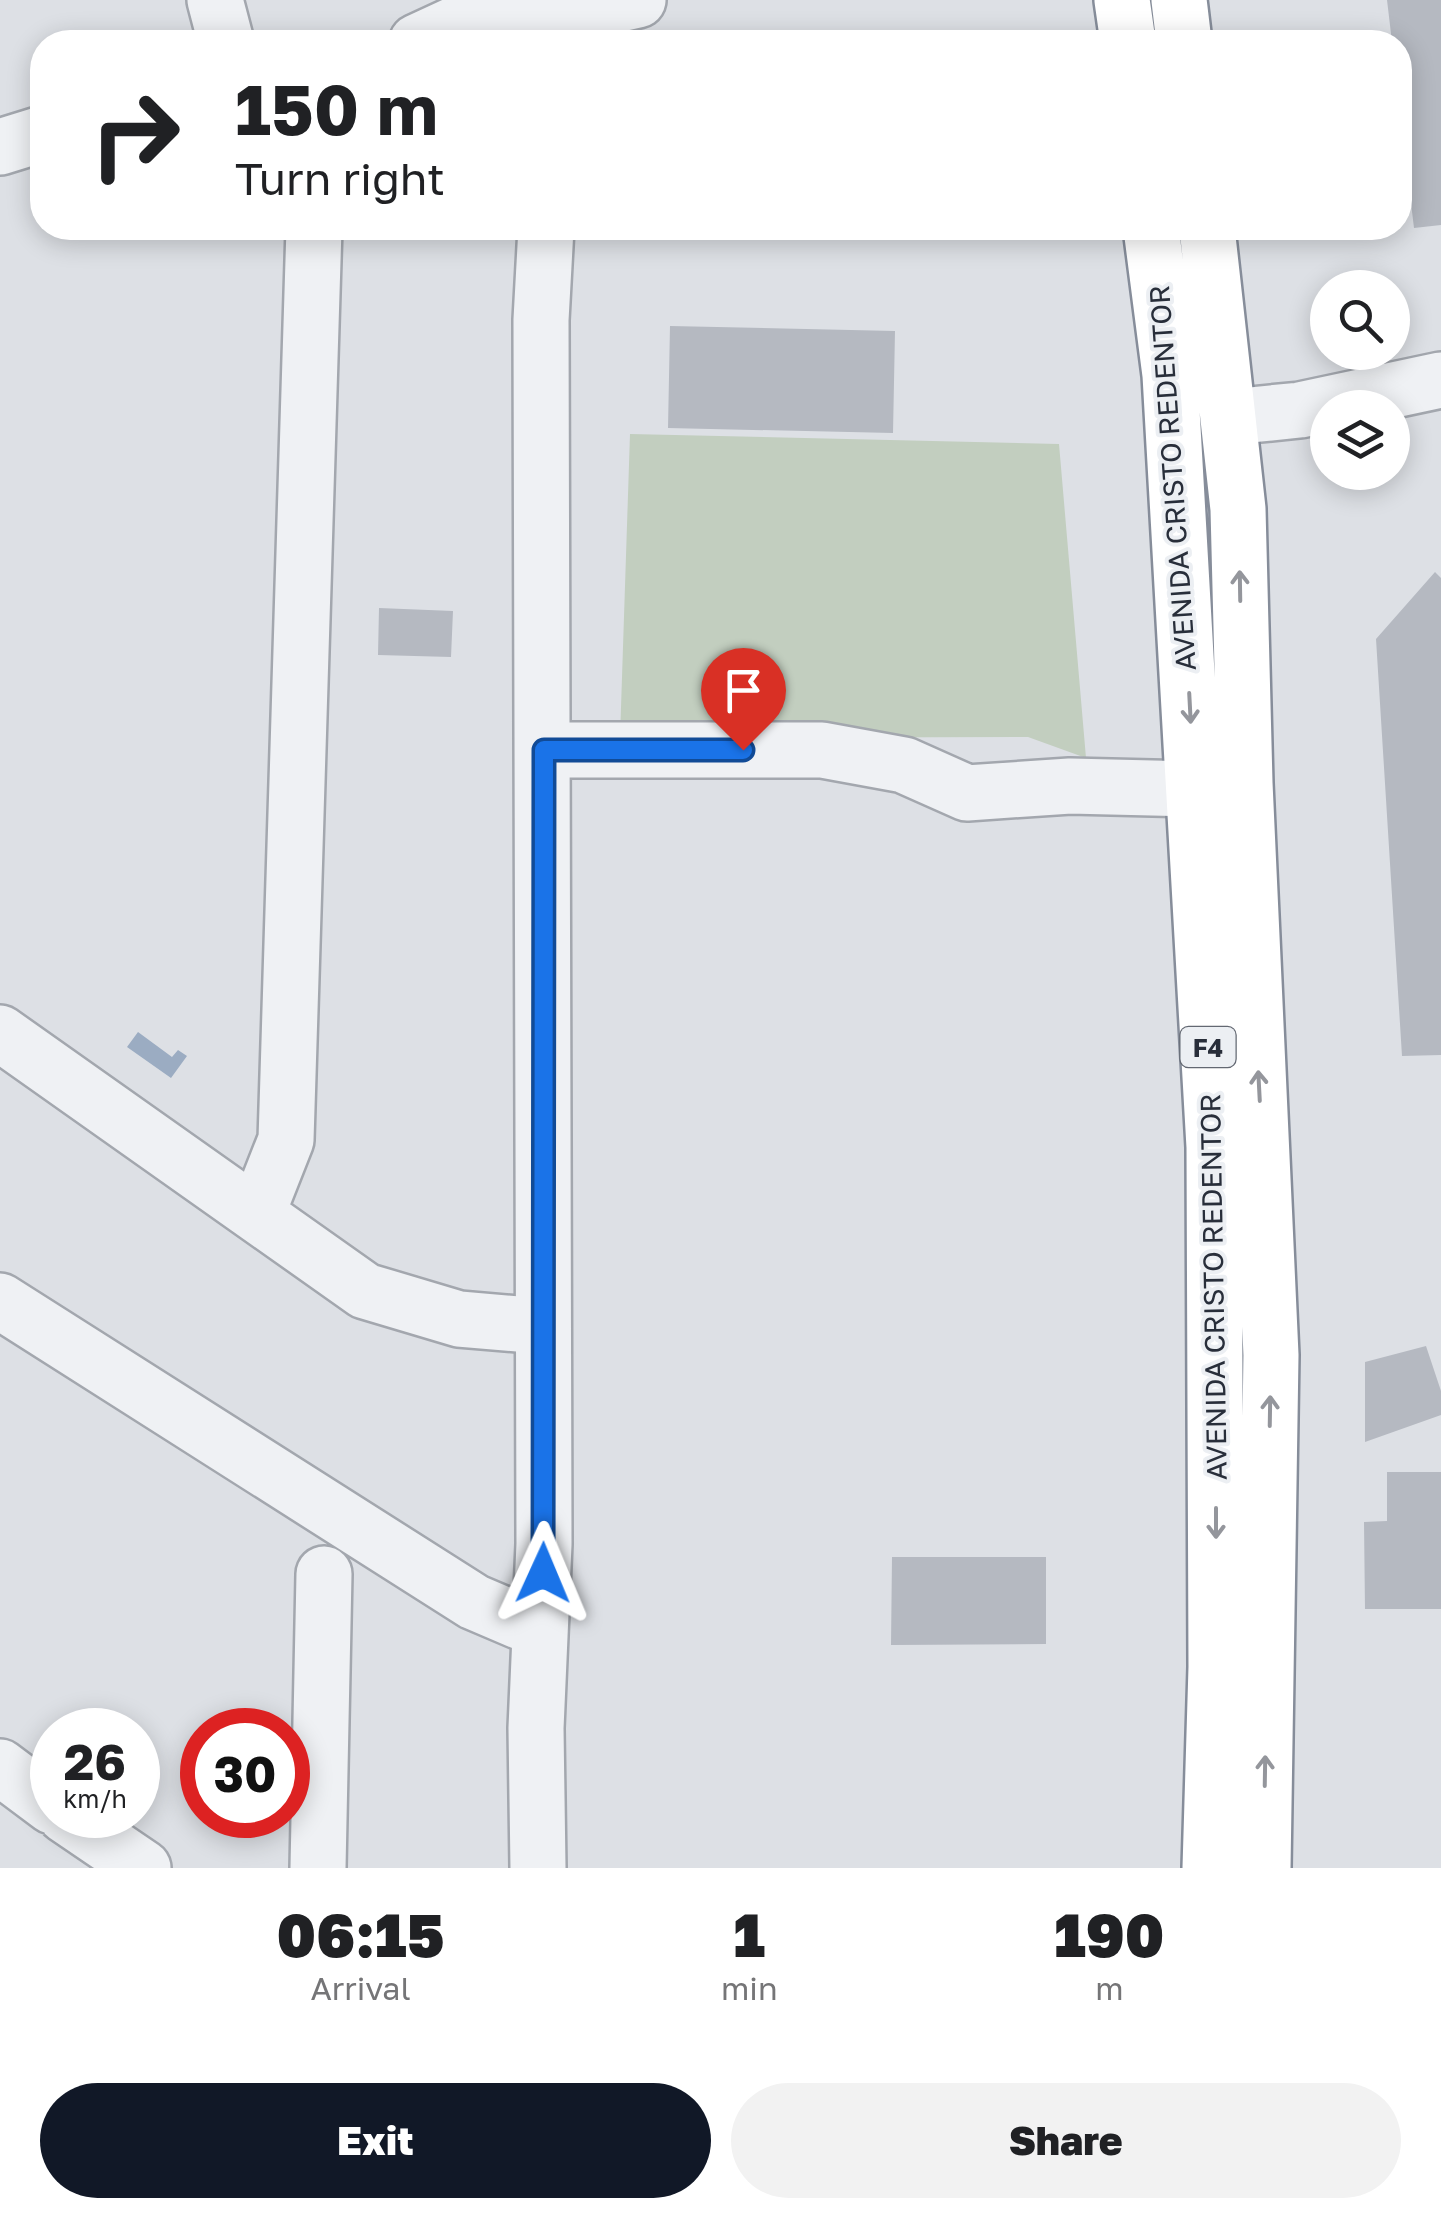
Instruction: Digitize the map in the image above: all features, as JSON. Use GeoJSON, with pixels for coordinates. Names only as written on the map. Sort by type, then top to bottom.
{"type":"FeatureCollection","features":[{"type":"Feature","properties":{"kind":"highway"},"geometry":{"type":"LineString","coordinates":[[1122,0],[1126,30]]}},
{"type":"Feature","properties":{"kind":"highway"},"geometry":{"type":"LineString","coordinates":[[1179,0],[1183,30]]}},
{"type":"Feature","properties":{"kind":"highway","name":"AVENIDA CRISTO REDENTOR"},"geometry":{"type":"LineString","coordinates":[[1153,240],[1170,376],[1214,1147],[1216,1667],[1210,1868]]}},
{"type":"Feature","properties":{"kind":"highway","name":"AVENIDA CRISTO REDENTOR"},"geometry":{"type":"LineString","coordinates":[[1208,240],[1238,509],[1245,783],[1271,1355],[1263,1868]]}},
{"type":"Feature","properties":{"kind":"street"},"geometry":{"type":"LineString","coordinates":[[215,0],[223,30]]}},
{"type":"Feature","properties":{"kind":"street"},"geometry":{"type":"LineString","coordinates":[[443,30],[458,23],[561,30],[638,0]]}},
{"type":"Feature","properties":{"kind":"street"},"geometry":{"type":"LineString","coordinates":[[0,147],[30,138]]}},
{"type":"Feature","properties":{"kind":"street"},"geometry":{"type":"LineString","coordinates":[[258,1211],[286,1140],[314,240]]}},
{"type":"Feature","properties":{"kind":"street"},"geometry":{"type":"LineString","coordinates":[[538,1868],[544,750],[540,320],[545,240]]}},
{"type":"Feature","properties":{"kind":"street"},"geometry":{"type":"LineString","coordinates":[[1230,417],[1300,410],[1441,380]]}},
{"type":"Feature","properties":{"kind":"street"},"geometry":{"type":"LineString","coordinates":[[544,750],[822,750],[904,765],[967,793],[1070,786],[1194,789]]}},
{"type":"Feature","properties":{"kind":"street"},"geometry":{"type":"LineString","coordinates":[[0,1034],[258,1211],[365,1291],[459,1319],[542,1326]]}},
{"type":"Feature","properties":{"kind":"street"},"geometry":{"type":"LineString","coordinates":[[0,1302],[474,1602],[540,1630]]}},
{"type":"Feature","properties":{"kind":"street"},"geometry":{"type":"LineString","coordinates":[[318,1868],[324,1574]]}},
{"type":"Feature","properties":{"kind":"street"},"geometry":{"type":"LineString","coordinates":[[0,1767],[30,1790]]}},
{"type":"Feature","properties":{"kind":"street"},"geometry":{"type":"LineString","coordinates":[[99,1838],[143,1868]]}},
{"type":"Feature","properties":{"kind":"green space"},"geometry":{"type":"Polygon","coordinates":[[[630,434],[1059,444],[1086,758],[1028,737],[620,738],[630,434]]]}},
{"type":"Feature","properties":{"kind":"water"},"geometry":{"type":"Polygon","coordinates":[[[138,1032],[172,1057],[178,1050],[187,1056],[171,1078],[127,1047],[138,1032]]]}},
{"type":"Feature","properties":{"kind":"building"},"geometry":{"type":"Polygon","coordinates":[[[1387,0],[1441,0],[1441,225],[1414,228],[1412,30],[1391,30],[1387,0]]]}},
{"type":"Feature","properties":{"kind":"building"},"geometry":{"type":"Polygon","coordinates":[[[670,326],[895,331],[893,433],[668,428],[670,326]]]}},
{"type":"Feature","properties":{"kind":"building"},"geometry":{"type":"Polygon","coordinates":[[[1435,572],[1441,578],[1441,1055],[1402,1056],[1376,639],[1435,572]]]}},
{"type":"Feature","properties":{"kind":"building"},"geometry":{"type":"Polygon","coordinates":[[[379,608],[453,611],[451,657],[378,655],[379,608]]]}},
{"type":"Feature","properties":{"kind":"building"},"geometry":{"type":"Polygon","coordinates":[[[1426,1346],[1441,1391],[1441,1415],[1365,1442],[1365,1362],[1426,1346]]]}},
{"type":"Feature","properties":{"kind":"building"},"geometry":{"type":"Polygon","coordinates":[[[1387,1472],[1441,1472],[1441,1609],[1365,1609],[1364,1522],[1387,1521],[1387,1472]]]}},
{"type":"Feature","properties":{"kind":"building"},"geometry":{"type":"Polygon","coordinates":[[[892,1557],[1046,1557],[1046,1644],[891,1645],[892,1557]]]}},
{"type":"Feature","properties":{"kind":"route"},"geometry":{"type":"LineString","coordinates":[[543,1573],[544,750],[743,750]]}}]}
